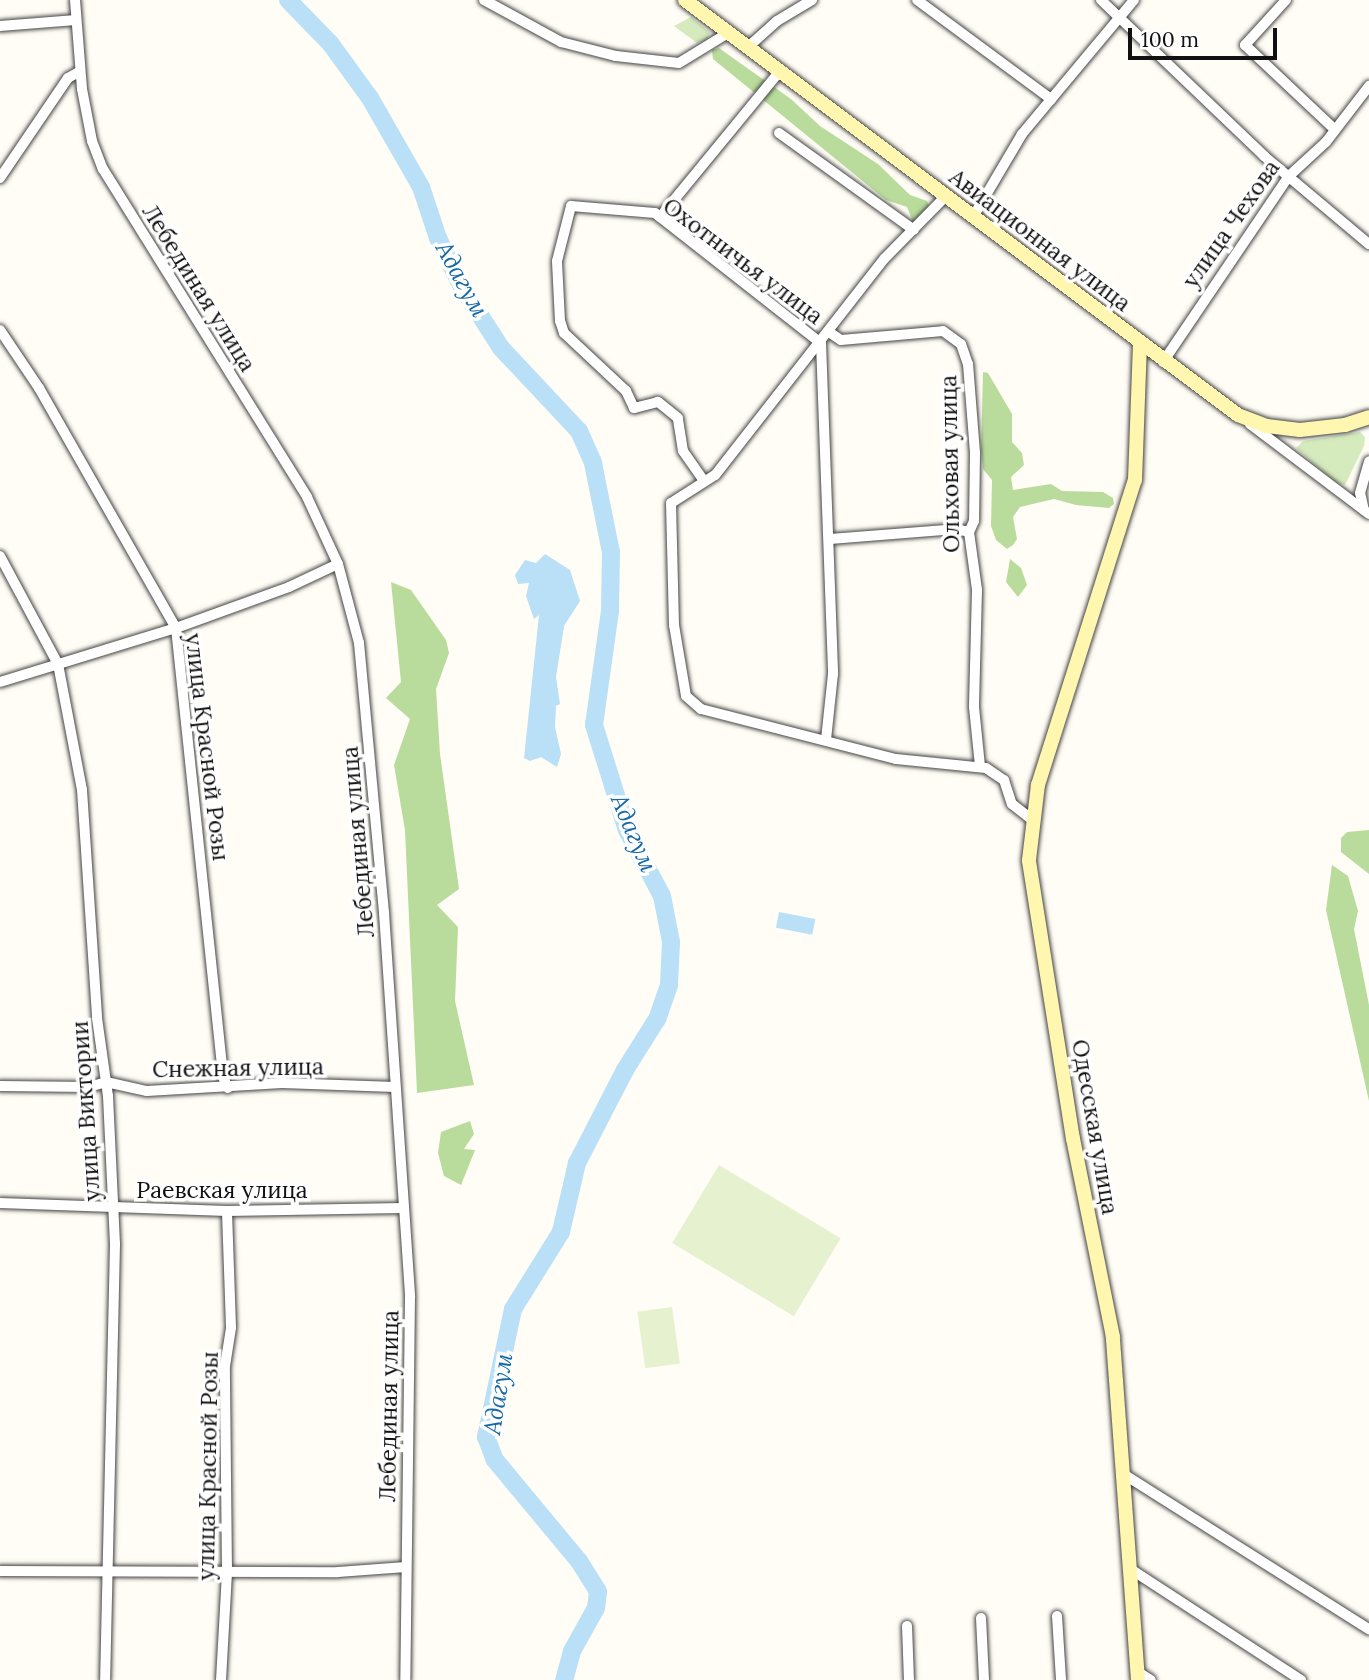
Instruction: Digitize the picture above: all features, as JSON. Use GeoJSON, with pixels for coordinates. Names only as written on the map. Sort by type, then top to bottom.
{"type":"FeatureCollection","features":[{"type":"Feature","properties":{"kind":"main road","name":"Авиационная улица"},"geometry":{"type":"LineString","coordinates":[[685,0],[1140,345],[1238,415]]}},
{"type":"Feature","properties":{"kind":"main road","name":"Одесская улица"},"geometry":{"type":"LineString","coordinates":[[1138,1676],[1113,1337],[1052,1013],[1029,860],[1031,819],[1135,480],[1140,345]]}},
{"type":"Feature","properties":{"kind":"main road"},"geometry":{"type":"LineString","coordinates":[[1238,415],[1267,426],[1300,430],[1345,425],[1369,417]]}},
{"type":"Feature","properties":{"kind":"street","name":"Лебединая улица"},"geometry":{"type":"LineString","coordinates":[[75,0],[79,72],[92,141],[103,169],[307,497],[338,564],[349,600],[364,680],[410,1297],[405,1680]]}},
{"type":"Feature","properties":{"kind":"street"},"geometry":{"type":"LineString","coordinates":[[484,0],[561,42],[616,56],[679,63],[728,33]]}},
{"type":"Feature","properties":{"kind":"street"},"geometry":{"type":"LineString","coordinates":[[747,48],[777,21],[812,0]]}},
{"type":"Feature","properties":{"kind":"street"},"geometry":{"type":"LineString","coordinates":[[916,0],[1051,99]]}},
{"type":"Feature","properties":{"kind":"street"},"geometry":{"type":"LineString","coordinates":[[1101,0],[1289,176],[1369,244]]}},
{"type":"Feature","properties":{"kind":"street"},"geometry":{"type":"LineString","coordinates":[[973,217],[1022,134],[1134,0]]}},
{"type":"Feature","properties":{"kind":"street"},"geometry":{"type":"LineString","coordinates":[[1286,0],[1245,45],[1333,128]]}},
{"type":"Feature","properties":{"kind":"street"},"geometry":{"type":"LineString","coordinates":[[0,26],[76,20]]}},
{"type":"Feature","properties":{"kind":"street"},"geometry":{"type":"LineString","coordinates":[[0,178],[68,78],[79,72]]}},
{"type":"Feature","properties":{"kind":"street"},"geometry":{"type":"LineString","coordinates":[[660,217],[779,72]]}},
{"type":"Feature","properties":{"kind":"street","name":"улица Чехова"},"geometry":{"type":"LineString","coordinates":[[1163,362],[1289,176],[1326,142],[1333,128],[1369,86]]}},
{"type":"Feature","properties":{"kind":"street"},"geometry":{"type":"LineString","coordinates":[[779,133],[914,230]]}},
{"type":"Feature","properties":{"kind":"street"},"geometry":{"type":"LineString","coordinates":[[946,196],[884,260],[749,434],[704,481],[678,497],[668,510],[674,625],[686,696],[701,709],[896,759],[980,766],[995,771],[1012,804],[1031,819]]}},
{"type":"Feature","properties":{"kind":"street","name":"Охотничья улица"},"geometry":{"type":"LineString","coordinates":[[704,481],[683,451],[678,418],[659,402],[634,408],[626,391],[564,333],[560,321],[557,261],[571,206],[660,217],[821,343],[833,674],[826,740]]}},
{"type":"Feature","properties":{"kind":"street","name":"улица Красной Розы"},"geometry":{"type":"LineString","coordinates":[[0,330],[39,388],[176,628],[223,1077],[228,1088]]}},
{"type":"Feature","properties":{"kind":"street","name":"Ольховая улица"},"geometry":{"type":"LineString","coordinates":[[829,332],[841,340],[943,331],[961,344],[973,403],[974,522],[969,532],[977,590],[974,707],[980,766]]}},
{"type":"Feature","properties":{"kind":"street","name":"Авиационная улица"},"geometry":{"type":"LineString","coordinates":[[1238,415],[1366,512]]}},
{"type":"Feature","properties":{"kind":"street"},"geometry":{"type":"LineString","coordinates":[[1366,512],[1360,493],[1369,461]]}},
{"type":"Feature","properties":{"kind":"street"},"geometry":{"type":"LineString","coordinates":[[830,539],[956,529],[969,532]]}},
{"type":"Feature","properties":{"kind":"street","name":"улица Виктории"},"geometry":{"type":"LineString","coordinates":[[0,556],[58,664],[82,790],[97,1018],[106,1082],[113,1209],[105,1680]]}},
{"type":"Feature","properties":{"kind":"street"},"geometry":{"type":"LineString","coordinates":[[0,682],[176,628],[289,587],[338,564]]}},
{"type":"Feature","properties":{"kind":"street","name":"Снежная улица"},"geometry":{"type":"LineString","coordinates":[[0,1086],[89,1087],[106,1082],[147,1091],[282,1083],[395,1087]]}},
{"type":"Feature","properties":{"kind":"street","name":"Раевская улица"},"geometry":{"type":"LineString","coordinates":[[0,1203],[227,1211],[403,1208]]}},
{"type":"Feature","properties":{"kind":"street","name":"улица Красной Розы"},"geometry":{"type":"LineString","coordinates":[[222,1680],[227,1572],[225,1366],[231,1327],[227,1211]]}},
{"type":"Feature","properties":{"kind":"street"},"geometry":{"type":"LineString","coordinates":[[1125,1475],[1369,1629]]}},
{"type":"Feature","properties":{"kind":"street"},"geometry":{"type":"LineString","coordinates":[[0,1571],[227,1572],[406,1567]]}},
{"type":"Feature","properties":{"kind":"street"},"geometry":{"type":"LineString","coordinates":[[1132,1570],[1301,1680]]}},
{"type":"Feature","properties":{"kind":"street"},"geometry":{"type":"LineString","coordinates":[[1057,1616],[1061,1680]]}},
{"type":"Feature","properties":{"kind":"street"},"geometry":{"type":"LineString","coordinates":[[981,1618],[984,1680]]}},
{"type":"Feature","properties":{"kind":"street"},"geometry":{"type":"LineString","coordinates":[[907,1626],[909,1680]]}},
{"type":"Feature","properties":{"kind":"street"},"geometry":{"type":"LineString","coordinates":[[1138,1676],[1151,1680]]}},
{"type":"Feature","properties":{"kind":"green space"},"geometry":{"type":"Polygon","coordinates":[[[691,17],[710,32],[707,40],[697,43],[674,26],[691,17]]]}},
{"type":"Feature","properties":{"kind":"green space"},"geometry":{"type":"Polygon","coordinates":[[[719,48],[791,99],[820,126],[878,164],[910,195],[927,201],[930,208],[913,222],[907,207],[886,200],[713,59],[712,50],[719,48]]]}},
{"type":"Feature","properties":{"kind":"green space"},"geometry":{"type":"Polygon","coordinates":[[[983,372],[988,373],[1012,414],[1012,442],[1022,453],[1024,465],[1011,477],[1013,490],[1051,484],[1062,491],[1103,492],[1113,498],[1114,504],[1109,508],[1076,505],[1054,499],[1020,507],[1013,517],[1017,539],[1013,545],[1007,549],[996,540],[991,526],[992,480],[983,469],[981,450],[983,372]]]}},
{"type":"Feature","properties":{"kind":"green space"},"geometry":{"type":"Polygon","coordinates":[[[1360,432],[1365,437],[1364,446],[1345,485],[1335,482],[1296,448],[1303,441],[1360,432]]]}},
{"type":"Feature","properties":{"kind":"green space"},"geometry":{"type":"Polygon","coordinates":[[[1010,559],[1021,568],[1027,585],[1018,597],[1006,582],[1010,559]]]}},
{"type":"Feature","properties":{"kind":"green space"},"geometry":{"type":"Polygon","coordinates":[[[391,582],[411,590],[446,640],[449,653],[436,689],[440,754],[459,889],[437,905],[458,927],[455,1001],[474,1085],[417,1093],[405,830],[394,765],[410,719],[386,698],[401,682],[391,582]]]}},
{"type":"Feature","properties":{"kind":"green space"},"geometry":{"type":"Polygon","coordinates":[[[1369,830],[1369,874],[1341,852],[1341,838],[1347,832],[1369,830]]]}},
{"type":"Feature","properties":{"kind":"green space"},"geometry":{"type":"Polygon","coordinates":[[[1332,865],[1348,876],[1358,911],[1354,929],[1369,1005],[1369,1101],[1326,910],[1332,865]]]}},
{"type":"Feature","properties":{"kind":"green space"},"geometry":{"type":"Polygon","coordinates":[[[470,1121],[474,1134],[464,1149],[475,1150],[461,1185],[444,1176],[438,1153],[441,1132],[470,1121]]]}},
{"type":"Feature","properties":{"kind":"green space"},"geometry":{"type":"Polygon","coordinates":[[[719,1165],[841,1238],[794,1316],[672,1243],[719,1165]]]}},
{"type":"Feature","properties":{"kind":"green space"},"geometry":{"type":"Polygon","coordinates":[[[672,1307],[680,1363],[645,1368],[637,1312],[672,1307]]]}},
{"type":"Feature","properties":{"kind":"water"},"geometry":{"type":"Polygon","coordinates":[[[545,554],[570,570],[580,601],[564,626],[556,677],[560,704],[556,706],[555,727],[561,754],[557,767],[541,757],[530,761],[524,758],[539,615],[534,619],[526,596],[529,583],[518,584],[515,575],[525,560],[536,563],[545,554]]]}},
{"type":"Feature","properties":{"kind":"water"},"geometry":{"type":"Polygon","coordinates":[[[779,912],[815,919],[812,935],[776,928],[779,912]]]}},
{"type":"Feature","properties":{"kind":"waterway","name":"Адагум"},"geometry":{"type":"LineString","coordinates":[[288,0],[330,43],[370,98],[421,187],[438,238],[462,287],[501,348],[579,431],[593,463],[611,552],[610,611],[594,725],[627,830],[662,896],[671,942],[669,985],[657,1019],[625,1070],[577,1163],[561,1232],[513,1309],[486,1437],[495,1460],[579,1561],[598,1592],[596,1608],[572,1651],[564,1680]]}}]}
